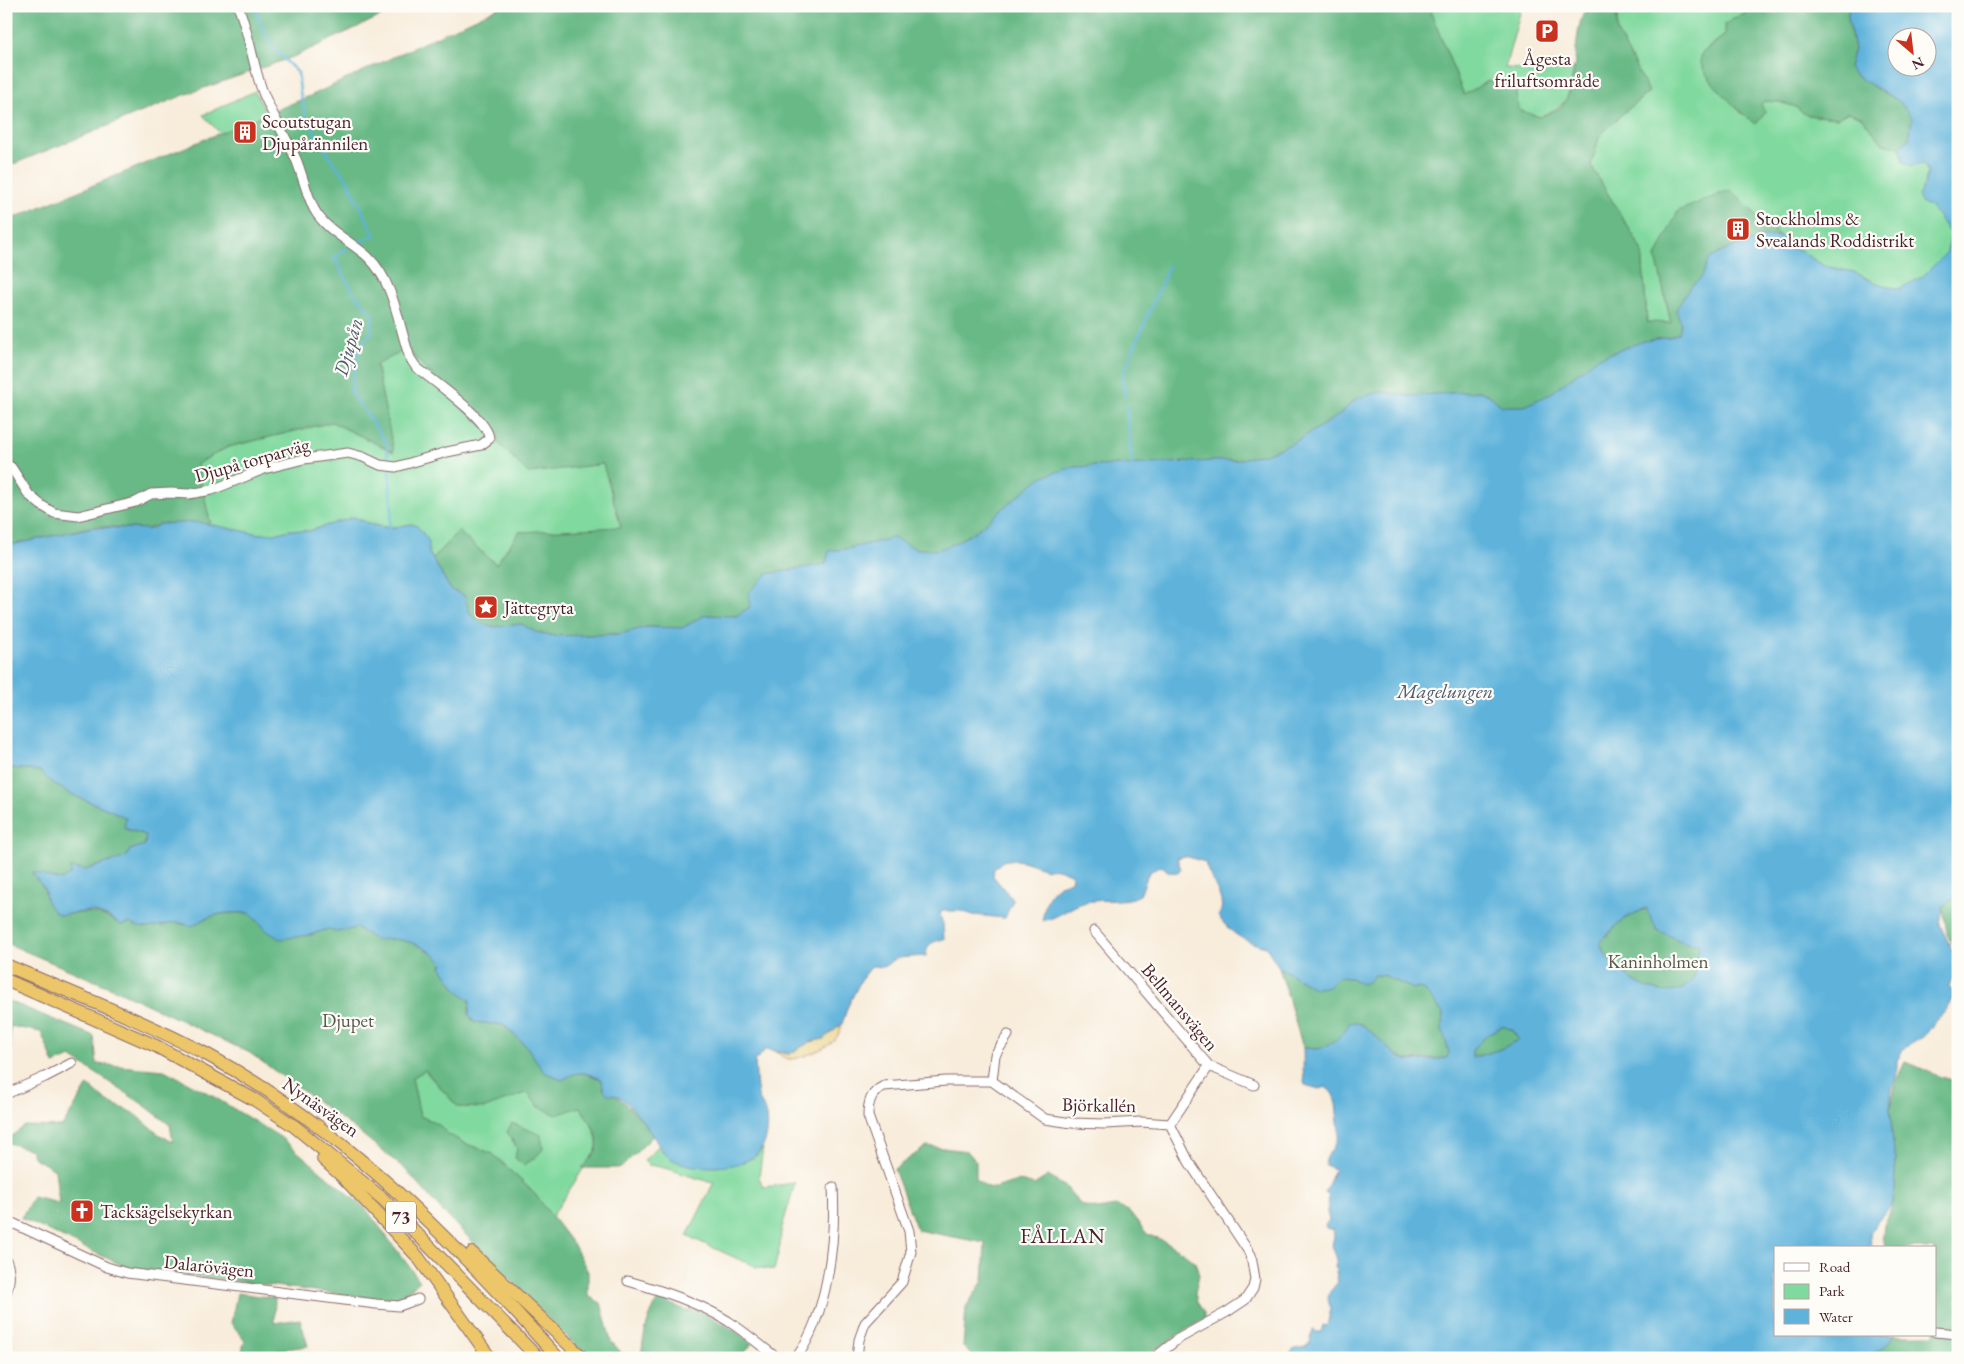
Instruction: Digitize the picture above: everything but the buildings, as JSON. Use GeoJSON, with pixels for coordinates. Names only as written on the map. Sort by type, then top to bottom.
{"type":"FeatureCollection","features":[{"type":"Feature","properties":{"kind":"highway","name":"Nynäsvägen"},"geometry":{"type":"LineString","coordinates":[[6,965],[162,1032],[206,1054],[304,1114],[358,1156],[393,1187],[469,1261],[558,1358]]}},
{"type":"Feature","properties":{"kind":"highway","name":"Nynäsvägen"},"geometry":{"type":"LineString","coordinates":[[6,980],[156,1046],[255,1100],[294,1126],[383,1199],[535,1355]]}},
{"type":"Feature","properties":{"kind":"highway"},"geometry":{"type":"LineString","coordinates":[[255,1100],[343,1177],[386,1221],[418,1257],[490,1358]]}},
{"type":"Feature","properties":{"kind":"highway"},"geometry":{"type":"LineString","coordinates":[[393,1187],[452,1233],[583,1358]]}},
{"type":"Feature","properties":{"kind":"street","name":"Djupå torparväg"},"geometry":{"type":"LineString","coordinates":[[6,464],[11,467],[29,495],[41,505],[54,513],[78,516],[136,502],[151,494],[189,494],[212,490],[264,469],[304,459],[348,453],[363,457],[380,465],[396,467],[447,452],[481,445],[489,439],[488,430],[474,413],[416,367],[410,358],[390,292],[381,273],[368,258],[341,236],[314,209],[296,158],[261,88],[249,35],[238,6]]}},
{"type":"Feature","properties":{"kind":"street","name":"Bellmansvägen"},"geometry":{"type":"LineString","coordinates":[[1094,931],[1208,1066],[1254,1085]]}},
{"type":"Feature","properties":{"kind":"street"},"geometry":{"type":"LineString","coordinates":[[856,1358],[865,1323],[902,1282],[911,1252],[909,1231],[868,1116],[868,1105],[872,1096],[876,1089],[893,1084],[966,1080],[992,1081],[995,1055],[1008,1035]]}},
{"type":"Feature","properties":{"kind":"street"},"geometry":{"type":"LineString","coordinates":[[6,1094],[72,1063]]}},
{"type":"Feature","properties":{"kind":"street"},"geometry":{"type":"LineString","coordinates":[[1154,1358],[1178,1339],[1245,1300],[1253,1288],[1255,1279],[1251,1255],[1189,1162],[1170,1124],[1208,1066]]}},
{"type":"Feature","properties":{"kind":"street","name":"Björkallén"},"geometry":{"type":"LineString","coordinates":[[992,1081],[1045,1119],[1072,1123],[1148,1122],[1170,1124]]}},
{"type":"Feature","properties":{"kind":"street"},"geometry":{"type":"LineString","coordinates":[[796,1358],[814,1322],[827,1280],[835,1214],[833,1187]]}},
{"type":"Feature","properties":{"kind":"street","name":"Dalarövägen"},"geometry":{"type":"LineString","coordinates":[[6,1220],[107,1267],[127,1273],[376,1304],[399,1306],[418,1299]]}},
{"type":"Feature","properties":{"kind":"street"},"geometry":{"type":"LineString","coordinates":[[6,1260],[10,1270],[10,1280],[6,1294]]}},
{"type":"Feature","properties":{"kind":"street"},"geometry":{"type":"LineString","coordinates":[[628,1281],[660,1290],[697,1305],[727,1321],[778,1358]]}},
{"type":"Feature","properties":{"kind":"street"},"geometry":{"type":"LineString","coordinates":[[1936,1332],[1958,1334]]}},
{"type":"Feature","properties":{"kind":"green space"},"geometry":{"type":"Polygon","coordinates":[[[6,6],[403,6],[293,57],[184,95],[6,167],[6,6]]]}},
{"type":"Feature","properties":{"kind":"green space"},"geometry":{"type":"Polygon","coordinates":[[[502,6],[1428,6],[1464,95],[1488,81],[1513,79],[1519,110],[1540,117],[1561,107],[1567,97],[1574,73],[1579,30],[1587,6],[1603,6],[1617,14],[1617,32],[1649,92],[1622,114],[1599,137],[1591,166],[1642,250],[1647,322],[1671,323],[1656,257],[1678,211],[1730,190],[1779,236],[1757,237],[1754,241],[1727,249],[1708,260],[1702,277],[1690,287],[1679,333],[1669,337],[1644,341],[1598,358],[1550,394],[1524,406],[1502,406],[1489,395],[1479,391],[1409,396],[1381,392],[1357,398],[1338,416],[1293,443],[1268,453],[1237,460],[1073,467],[1008,506],[976,531],[938,550],[917,549],[893,538],[829,551],[826,564],[767,574],[750,607],[736,616],[705,615],[682,628],[647,627],[619,634],[554,636],[535,632],[522,624],[491,627],[479,622],[470,614],[464,595],[451,590],[433,559],[458,531],[496,564],[519,532],[621,527],[603,464],[528,473],[407,349],[376,365],[394,452],[332,422],[228,447],[197,464],[211,526],[164,523],[147,529],[96,526],[6,546],[6,221],[310,96],[502,6]]]}},
{"type":"Feature","properties":{"kind":"green space"},"geometry":{"type":"Polygon","coordinates":[[[1428,6],[1522,6],[1505,68],[1529,69],[1566,66],[1574,68],[1571,87],[1563,104],[1540,117],[1519,110],[1513,80],[1488,81],[1464,95],[1428,6]]]}},
{"type":"Feature","properties":{"kind":"green space"},"geometry":{"type":"Polygon","coordinates":[[[1603,6],[1743,6],[1745,14],[1734,18],[1725,35],[1710,46],[1714,83],[1742,114],[1764,101],[1794,106],[1807,115],[1837,118],[1848,112],[1862,117],[1883,144],[1900,147],[1904,162],[1923,163],[1928,172],[1921,202],[1931,207],[1951,235],[1947,252],[1922,277],[1899,289],[1874,282],[1854,272],[1824,266],[1789,244],[1729,190],[1656,257],[1671,323],[1647,322],[1642,250],[1591,166],[1598,134],[1649,92],[1617,32],[1617,15],[1603,6]]]}},
{"type":"Feature","properties":{"kind":"green space"},"geometry":{"type":"Polygon","coordinates":[[[1743,6],[1849,6],[1848,16],[1854,49],[1849,67],[1875,88],[1899,101],[1912,118],[1909,139],[1900,147],[1883,144],[1862,117],[1848,112],[1838,118],[1806,115],[1794,106],[1778,102],[1764,101],[1761,105],[1765,111],[1756,124],[1718,88],[1701,65],[1701,54],[1725,35],[1725,24],[1745,14],[1743,6]]]}},
{"type":"Feature","properties":{"kind":"green space"},"geometry":{"type":"Polygon","coordinates":[[[255,91],[284,145],[246,161],[203,115],[255,91]]]}},
{"type":"Feature","properties":{"kind":"green space","name":"Djupån"},"geometry":{"type":"Polygon","coordinates":[[[407,349],[528,473],[603,464],[622,528],[519,532],[496,564],[458,531],[433,559],[412,524],[395,527],[383,526],[354,517],[309,531],[290,530],[259,534],[211,526],[196,463],[228,447],[332,422],[393,452],[376,364],[407,349]]]}},
{"type":"Feature","properties":{"kind":"green space","name":"Djupet"},"geometry":{"type":"Polygon","coordinates":[[[12,768],[40,771],[59,787],[126,818],[124,829],[146,834],[145,845],[130,850],[126,857],[85,870],[71,868],[70,875],[60,880],[32,873],[44,888],[47,902],[60,915],[92,913],[105,916],[121,925],[130,923],[163,926],[173,922],[192,926],[206,918],[220,914],[250,913],[267,931],[310,935],[328,929],[336,932],[357,928],[376,940],[394,939],[412,943],[436,956],[443,963],[441,966],[457,990],[470,1000],[469,1014],[474,1022],[503,1025],[527,1047],[544,1072],[562,1080],[577,1073],[582,1073],[602,1080],[603,1088],[631,1109],[643,1121],[653,1136],[621,1168],[582,1168],[595,1153],[598,1142],[593,1126],[580,1107],[556,1115],[538,1106],[528,1092],[485,1108],[458,1107],[425,1070],[412,1078],[420,1116],[438,1124],[448,1134],[464,1143],[493,1154],[534,1193],[575,1247],[588,1272],[588,1296],[601,1303],[611,1341],[625,1357],[634,1358],[588,1358],[443,1212],[405,1169],[354,1128],[250,1053],[121,992],[6,943],[6,770],[12,768]]]}},
{"type":"Feature","properties":{"kind":"green space"},"geometry":{"type":"Polygon","coordinates":[[[1958,899],[1958,956],[1947,934],[1943,907],[1951,900],[1958,899]]]}},
{"type":"Feature","properties":{"kind":"green space","name":"Kaninholmen"},"geometry":{"type":"Polygon","coordinates":[[[1647,908],[1699,943],[1694,978],[1681,989],[1669,992],[1659,991],[1639,984],[1613,964],[1600,943],[1624,919],[1647,908]]]}},
{"type":"Feature","properties":{"kind":"green space"},"geometry":{"type":"Polygon","coordinates":[[[1279,967],[1314,988],[1328,987],[1338,977],[1351,978],[1362,984],[1374,975],[1383,975],[1414,989],[1420,988],[1426,991],[1443,1013],[1442,1029],[1449,1052],[1448,1058],[1405,1060],[1390,1050],[1362,1024],[1347,1029],[1337,1040],[1320,1049],[1303,1048],[1279,967]]]}},
{"type":"Feature","properties":{"kind":"green space"},"geometry":{"type":"Polygon","coordinates":[[[6,1000],[94,1036],[97,1064],[164,1070],[206,1092],[280,1137],[366,1209],[420,1281],[396,1301],[128,1268],[21,1218],[33,1197],[59,1203],[55,1170],[33,1157],[31,1150],[6,1142],[6,1140],[25,1126],[62,1127],[88,1085],[106,1101],[134,1113],[157,1133],[173,1142],[170,1125],[144,1105],[71,1057],[54,1064],[41,1032],[10,1026],[11,1049],[6,1051],[6,1000]]]}},
{"type":"Feature","properties":{"kind":"green space"},"geometry":{"type":"Polygon","coordinates":[[[1503,1026],[1513,1030],[1518,1040],[1501,1049],[1472,1058],[1472,1050],[1489,1033],[1503,1026]]]}},
{"type":"Feature","properties":{"kind":"green space"},"geometry":{"type":"Polygon","coordinates":[[[1905,1062],[1953,1080],[1958,1072],[1958,1358],[1863,1358],[1885,1346],[1893,1336],[1936,1336],[1936,1246],[1886,1246],[1883,1236],[1884,1225],[1893,1204],[1896,1159],[1890,1109],[1896,1081],[1905,1062]]]}},
{"type":"Feature","properties":{"kind":"green space"},"geometry":{"type":"Polygon","coordinates":[[[424,1070],[458,1107],[509,1098],[528,1092],[538,1107],[580,1107],[590,1121],[596,1136],[597,1148],[551,1218],[534,1193],[493,1154],[464,1143],[448,1134],[438,1124],[420,1116],[412,1078],[424,1070]]]}},
{"type":"Feature","properties":{"kind":"green space"},"geometry":{"type":"Polygon","coordinates":[[[512,1123],[541,1135],[543,1149],[535,1158],[524,1165],[515,1158],[517,1148],[507,1132],[512,1123]]]}},
{"type":"Feature","properties":{"kind":"green space"},"geometry":{"type":"Polygon","coordinates":[[[659,1145],[663,1152],[754,1158],[763,1148],[759,1177],[763,1187],[795,1183],[781,1231],[780,1246],[774,1270],[756,1267],[687,1236],[714,1182],[648,1165],[644,1161],[659,1145]]]}},
{"type":"Feature","properties":{"kind":"green space"},"geometry":{"type":"Polygon","coordinates":[[[927,1146],[967,1151],[976,1161],[976,1179],[991,1188],[1016,1181],[1034,1185],[1048,1176],[1066,1187],[1081,1205],[1098,1209],[1115,1206],[1129,1211],[1148,1235],[1160,1239],[1195,1262],[1199,1275],[1195,1293],[1197,1302],[1204,1313],[1204,1319],[1153,1351],[1147,1358],[977,1358],[963,1347],[966,1307],[983,1281],[985,1243],[917,1230],[894,1169],[927,1146]]]}},
{"type":"Feature","properties":{"kind":"green space"},"geometry":{"type":"Polygon","coordinates":[[[237,1293],[275,1298],[274,1323],[300,1319],[308,1346],[278,1350],[276,1358],[240,1358],[245,1340],[231,1323],[237,1293]]]}},
{"type":"Feature","properties":{"kind":"green space"},"geometry":{"type":"Polygon","coordinates":[[[659,1298],[685,1310],[698,1310],[726,1325],[752,1343],[741,1358],[641,1358],[646,1327],[651,1312],[659,1298]]]}},
{"type":"Feature","properties":{"kind":"sand"},"geometry":{"type":"Polygon","coordinates":[[[842,1024],[835,1040],[816,1051],[799,1058],[790,1059],[776,1052],[789,1054],[810,1042],[823,1039],[842,1024]]]}},
{"type":"Feature","properties":{"kind":"water","name":"Magelungen"},"geometry":{"type":"Polygon","coordinates":[[[1849,6],[1958,6],[1958,899],[1951,900],[1943,906],[1940,925],[1958,966],[1949,987],[1955,994],[1945,1012],[1936,1020],[1927,1033],[1903,1049],[1897,1061],[1897,1074],[1892,1089],[1890,1109],[1896,1159],[1893,1204],[1878,1220],[1870,1233],[1871,1246],[1774,1246],[1774,1336],[1893,1336],[1885,1346],[1866,1358],[1291,1358],[1290,1354],[1294,1349],[1305,1347],[1310,1343],[1313,1329],[1321,1332],[1323,1325],[1327,1326],[1331,1308],[1327,1299],[1328,1294],[1338,1282],[1335,1267],[1337,1259],[1332,1246],[1333,1230],[1326,1228],[1325,1224],[1329,1220],[1327,1212],[1329,1195],[1325,1192],[1335,1169],[1325,1165],[1325,1162],[1339,1135],[1336,1107],[1332,1094],[1325,1087],[1319,1089],[1305,1085],[1303,1048],[1319,1049],[1329,1045],[1338,1039],[1349,1023],[1356,1023],[1370,1030],[1391,1051],[1405,1060],[1419,1061],[1447,1058],[1449,1052],[1442,1029],[1443,1013],[1425,991],[1420,988],[1414,989],[1383,975],[1374,975],[1369,981],[1362,984],[1351,978],[1338,977],[1328,987],[1314,988],[1279,967],[1266,947],[1251,943],[1228,928],[1218,916],[1221,910],[1220,897],[1205,862],[1185,856],[1177,858],[1181,869],[1178,873],[1169,872],[1162,866],[1149,872],[1140,895],[1134,898],[1086,902],[1042,921],[1049,895],[1057,887],[1071,881],[1072,875],[1056,869],[1046,870],[1031,863],[1003,861],[994,869],[993,876],[1013,900],[1005,918],[973,915],[961,911],[942,911],[940,915],[944,939],[931,944],[926,956],[897,958],[883,967],[872,966],[861,980],[848,1006],[842,1024],[823,1039],[810,1042],[789,1054],[766,1049],[755,1061],[758,1095],[767,1116],[768,1129],[761,1149],[755,1156],[746,1161],[713,1167],[686,1164],[673,1160],[662,1150],[632,1108],[621,1098],[607,1094],[603,1088],[602,1080],[586,1073],[577,1073],[562,1080],[544,1072],[527,1047],[504,1025],[474,1022],[469,1014],[470,1000],[457,990],[441,966],[443,963],[420,946],[394,939],[376,940],[357,928],[336,932],[328,929],[310,935],[280,939],[267,931],[250,913],[220,914],[206,918],[192,926],[174,923],[145,928],[130,923],[121,925],[107,916],[91,911],[60,915],[54,912],[47,902],[44,888],[31,872],[60,880],[70,875],[71,868],[85,870],[126,857],[130,850],[145,845],[146,835],[124,828],[126,818],[59,787],[40,771],[12,768],[6,770],[6,546],[93,527],[152,529],[159,524],[197,522],[259,534],[290,530],[309,531],[354,517],[372,525],[389,528],[412,524],[417,526],[429,541],[429,553],[451,590],[464,595],[470,614],[479,622],[491,627],[522,624],[535,632],[554,636],[619,634],[647,627],[682,628],[705,615],[736,616],[750,607],[748,593],[767,574],[826,564],[829,551],[893,538],[917,549],[938,550],[976,531],[1041,477],[1073,467],[1237,460],[1268,453],[1293,443],[1338,416],[1357,398],[1381,392],[1409,396],[1479,391],[1489,395],[1502,406],[1524,406],[1550,394],[1597,358],[1644,341],[1669,337],[1679,333],[1681,323],[1676,310],[1690,287],[1702,277],[1708,260],[1727,249],[1754,241],[1757,237],[1779,236],[1824,266],[1854,272],[1874,282],[1899,289],[1922,277],[1947,252],[1951,235],[1931,207],[1921,202],[1918,196],[1928,172],[1923,163],[1913,166],[1904,162],[1900,147],[1909,139],[1912,118],[1899,101],[1854,75],[1849,67],[1854,49],[1848,16],[1849,6]],[[1646,908],[1624,919],[1600,943],[1613,964],[1639,984],[1659,991],[1669,992],[1681,989],[1694,978],[1699,944],[1685,943],[1657,930],[1646,908]],[[1503,1026],[1489,1033],[1472,1050],[1472,1058],[1501,1049],[1518,1040],[1513,1030],[1503,1026]]]}},
{"type":"Feature","properties":{"kind":"waterway","name":"Djupån"},"geometry":{"type":"LineString","coordinates":[[254,6],[263,29],[275,50],[298,73],[306,117],[331,159],[347,179],[374,235],[356,244]]}},
{"type":"Feature","properties":{"kind":"waterway","name":"Djupån"},"geometry":{"type":"LineString","coordinates":[[347,248],[334,258],[354,293],[373,315],[371,332],[358,350],[351,391],[387,444],[388,461]]}},
{"type":"Feature","properties":{"kind":"waterway"},"geometry":{"type":"LineString","coordinates":[[1125,396],[1122,376],[1169,266]]}},
{"type":"Feature","properties":{"kind":"waterway"},"geometry":{"type":"LineString","coordinates":[[1126,405],[1132,464]]}},
{"type":"Feature","properties":{"kind":"waterway","name":"Djupån"},"geometry":{"type":"LineString","coordinates":[[389,471],[392,511],[389,528]]}},
{"type":"Feature","properties":{"kind":"place","name":"Ågesta friluftsområde"},"geometry":{"type":"Point","coordinates":[1547,31]}},
{"type":"Feature","properties":{"kind":"place","name":"Scoutstugan Djupårännilen"},"geometry":{"type":"Point","coordinates":[245,132]}},
{"type":"Feature","properties":{"kind":"place","name":"Stockholms & Svealands Roddistrikt"},"geometry":{"type":"Point","coordinates":[1738,229]}},
{"type":"Feature","properties":{"kind":"place","name":"Jättegryta"},"geometry":{"type":"Point","coordinates":[486,607]}},
{"type":"Feature","properties":{"kind":"place","name":"Tacksägelsekyrkan"},"geometry":{"type":"Point","coordinates":[82,1211]}},
{"type":"Feature","properties":{"kind":"district","name":"FÅLLAN"},"geometry":{"type":"Point","coordinates":[1063,1235]}}]}
